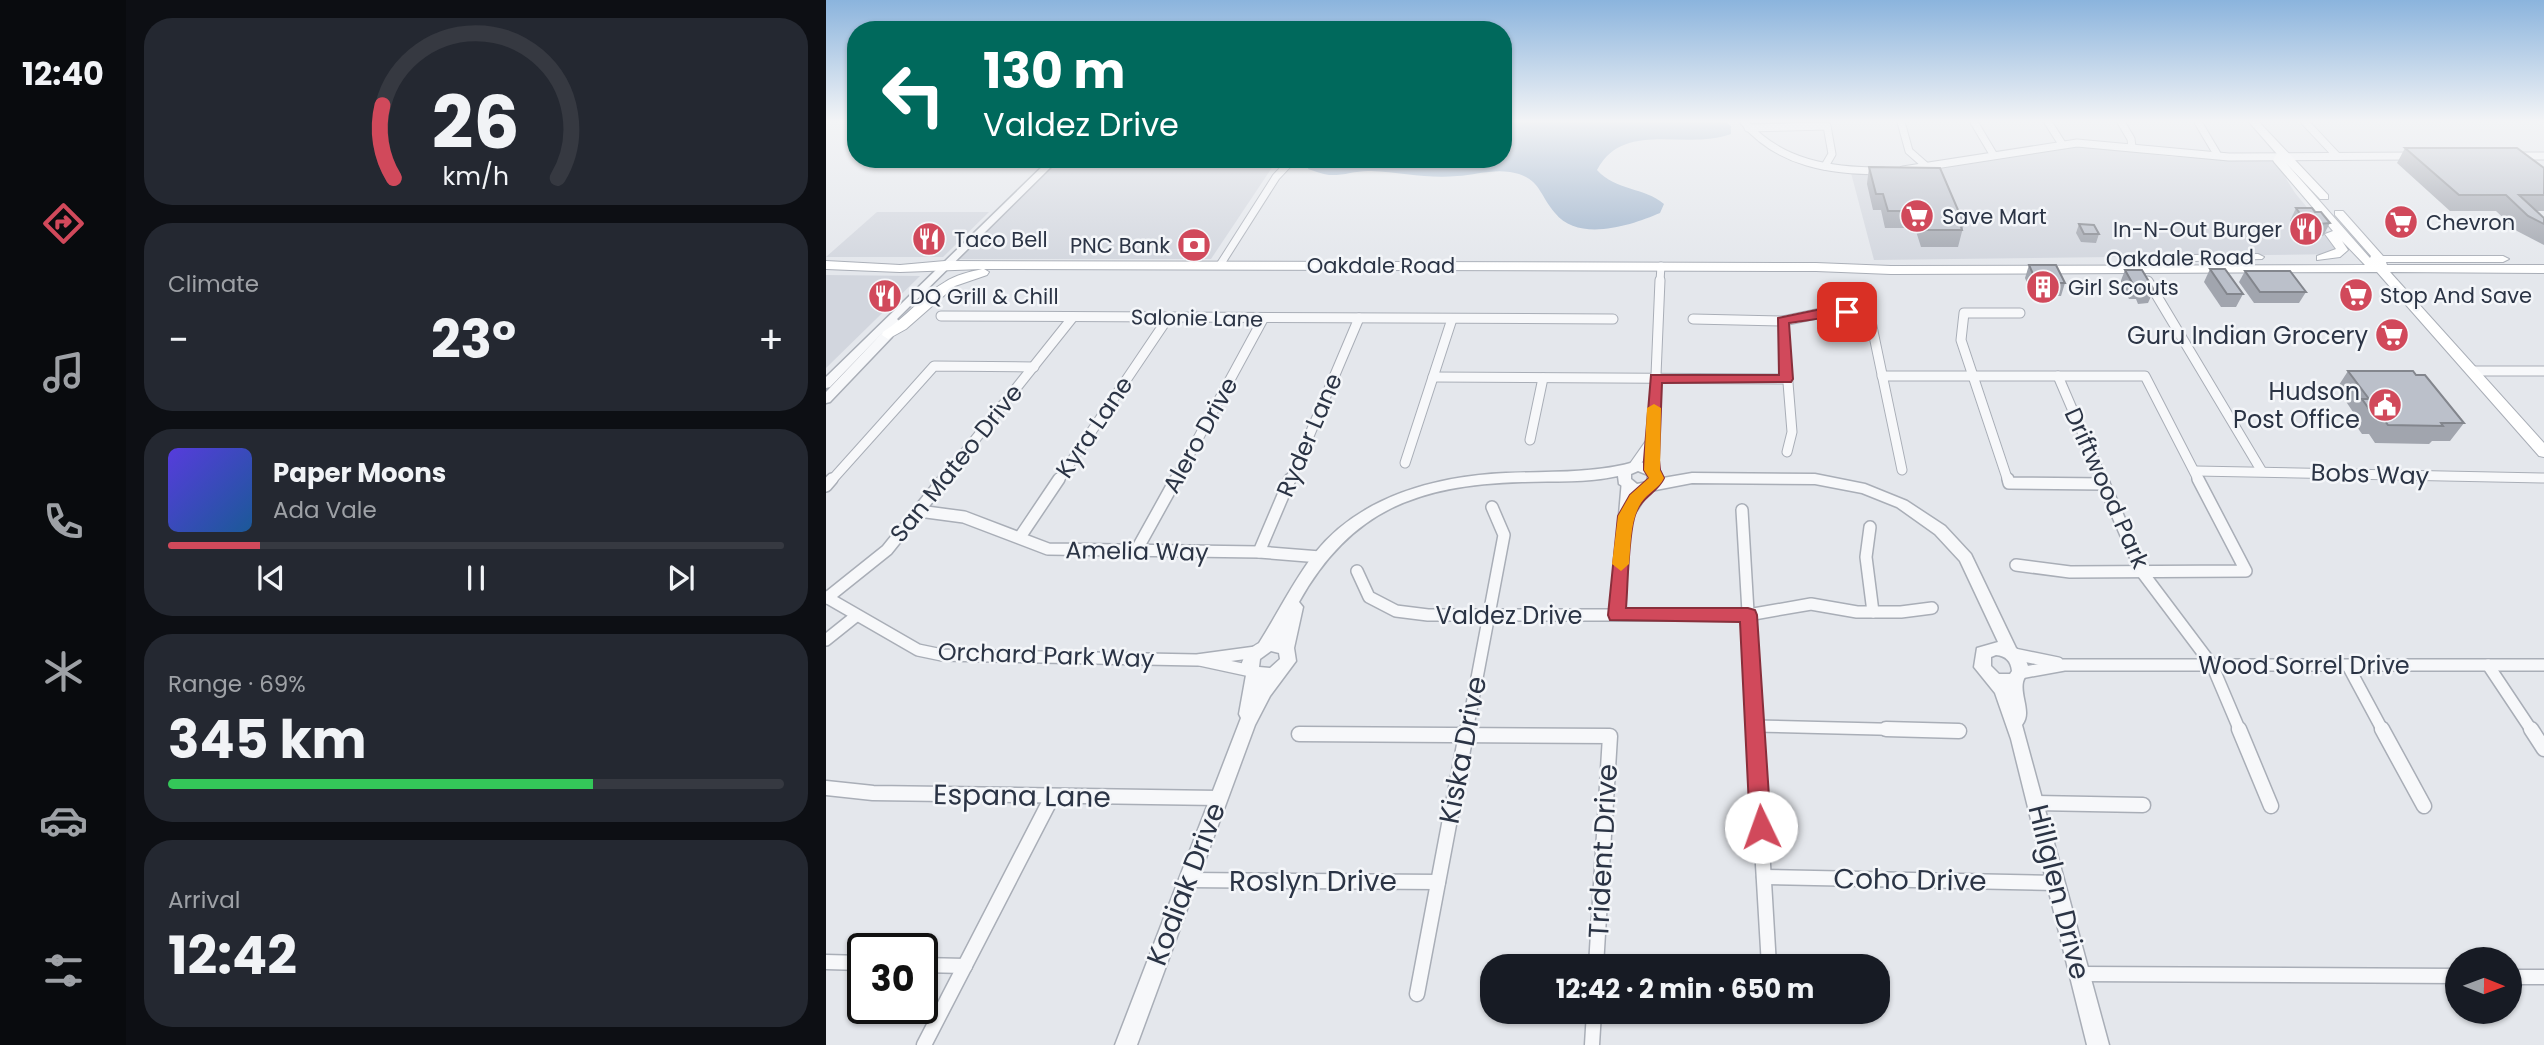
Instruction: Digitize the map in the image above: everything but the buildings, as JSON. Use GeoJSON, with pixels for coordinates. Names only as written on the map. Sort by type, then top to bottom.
{"type":"FeatureCollection","features":[{"type":"Feature","properties":{"kind":"main road"},"geometry":{"type":"LineString","coordinates":[[2287,171],[2363,259]]}},
{"type":"Feature","properties":{"kind":"main road"},"geometry":{"type":"LineString","coordinates":[[2301,171],[2544,452]]}},
{"type":"Feature","properties":{"kind":"main road"},"geometry":{"type":"LineString","coordinates":[[2300,187],[2301,197],[2342,250],[2336,255],[2321,258]]}},
{"type":"Feature","properties":{"kind":"main road"},"geometry":{"type":"LineString","coordinates":[[2365,243],[2393,253],[2440,258]]}},
{"type":"Feature","properties":{"kind":"main road","name":"Oakdale Road"},"geometry":{"type":"LineString","coordinates":[[1816,267],[1977,261],[2321,258],[2363,259],[2381,265],[2440,258],[2544,265]]}},
{"type":"Feature","properties":{"kind":"main road"},"geometry":{"type":"LineString","coordinates":[[1891,270],[1962,265],[1977,261]]}},
{"type":"Feature","properties":{"kind":"main road","name":"Oakdale Road"},"geometry":{"type":"LineString","coordinates":[[826,265],[902,269],[945,265],[1220,265],[1816,267],[1891,270],[2381,265],[2501,270],[2544,265]]}},
{"type":"Feature","properties":{"kind":"main road"},"geometry":{"type":"LineString","coordinates":[[888,335],[900,329],[951,281],[1014,266]]}},
{"type":"Feature","properties":{"kind":"street"},"geometry":{"type":"LineString","coordinates":[[826,384],[895,313],[988,227],[1043,171]]}},
{"type":"Feature","properties":{"kind":"street"},"geometry":{"type":"LineString","coordinates":[[1220,265],[1282,171]]}},
{"type":"Feature","properties":{"kind":"street"},"geometry":{"type":"LineString","coordinates":[[1626,516],[1651,478],[1661,266]]}},
{"type":"Feature","properties":{"kind":"street"},"geometry":{"type":"LineString","coordinates":[[2140,268],[2262,470]]}},
{"type":"Feature","properties":{"kind":"street"},"geometry":{"type":"LineString","coordinates":[[1693,320],[1783,321],[1826,312],[1869,312],[1902,470]]}},
{"type":"Feature","properties":{"kind":"street"},"geometry":{"type":"LineString","coordinates":[[826,399],[888,335],[895,313]]}},
{"type":"Feature","properties":{"kind":"street"},"geometry":{"type":"LineString","coordinates":[[2020,313],[1964,313],[1961,340],[2009,483],[2104,484]]}},
{"type":"Feature","properties":{"kind":"street","name":"Salonie Lane"},"geometry":{"type":"LineString","coordinates":[[941,316],[1613,319]]}},
{"type":"Feature","properties":{"kind":"street","name":"San Mateo Drive"},"geometry":{"type":"LineString","coordinates":[[827,597],[869,567],[919,511],[1073,317]]}},
{"type":"Feature","properties":{"kind":"street","name":"Kyra Lane"},"geometry":{"type":"LineString","coordinates":[[1020,537],[1168,318]]}},
{"type":"Feature","properties":{"kind":"street","name":"Ryder Lane"},"geometry":{"type":"LineString","coordinates":[[1259,552],[1359,318]]}},
{"type":"Feature","properties":{"kind":"street","name":"Alero Drive"},"geometry":{"type":"LineString","coordinates":[[1136,551],[1264,319]]}},
{"type":"Feature","properties":{"kind":"street"},"geometry":{"type":"LineString","coordinates":[[1405,463],[1452,319]]}},
{"type":"Feature","properties":{"kind":"street"},"geometry":{"type":"LineString","coordinates":[[1783,321],[1792,432],[1787,452]]}},
{"type":"Feature","properties":{"kind":"street"},"geometry":{"type":"LineString","coordinates":[[826,486],[934,366],[1034,367]]}},
{"type":"Feature","properties":{"kind":"street"},"geometry":{"type":"LineString","coordinates":[[2473,371],[2544,371]]}},
{"type":"Feature","properties":{"kind":"street"},"geometry":{"type":"LineString","coordinates":[[1882,376],[2145,376],[2246,571],[2070,572],[2016,565]]}},
{"type":"Feature","properties":{"kind":"street","name":"Driftwood Park"},"geometry":{"type":"LineString","coordinates":[[2057,376],[2142,572],[2212,665],[2271,806]]}},
{"type":"Feature","properties":{"kind":"street"},"geometry":{"type":"LineString","coordinates":[[1433,377],[1786,379]]}},
{"type":"Feature","properties":{"kind":"street"},"geometry":{"type":"LineString","coordinates":[[1530,440],[1544,378]]}},
{"type":"Feature","properties":{"kind":"street"},"geometry":{"type":"LineString","coordinates":[[1616,615],[1626,516],[1627,485],[1623,475],[1642,458],[1653,438]]}},
{"type":"Feature","properties":{"kind":"street"},"geometry":{"type":"LineString","coordinates":[[1295,598],[1286,648],[1288,661],[1280,671],[1266,676],[1252,672],[1250,660],[1261,649],[1320,557],[1339,536],[1365,516],[1432,487],[1489,478],[1585,477],[1643,466],[1651,478]]}},
{"type":"Feature","properties":{"kind":"street","name":"Bobs Way"},"geometry":{"type":"LineString","coordinates":[[2196,471],[2262,470],[2544,478]]}},
{"type":"Feature","properties":{"kind":"street"},"geometry":{"type":"LineString","coordinates":[[1585,477],[1627,485],[1651,478]]}},
{"type":"Feature","properties":{"kind":"street","name":"Hillglen Drive"},"geometry":{"type":"LineString","coordinates":[[1651,478],[1815,479],[1849,485],[1884,496],[1922,516],[1954,543],[1977,576],[1989,611],[2020,663],[2019,738]]}},
{"type":"Feature","properties":{"kind":"street","name":"Kiska Drive"},"geometry":{"type":"LineString","coordinates":[[1417,994],[1504,535],[1492,507]]}},
{"type":"Feature","properties":{"kind":"street"},"geometry":{"type":"LineString","coordinates":[[1742,510],[1768,954]]}},
{"type":"Feature","properties":{"kind":"street","name":"Amelia Way"},"geometry":{"type":"LineString","coordinates":[[919,511],[964,517],[1048,549],[1259,552],[1320,557]]}},
{"type":"Feature","properties":{"kind":"street"},"geometry":{"type":"LineString","coordinates":[[1870,527],[1866,557],[1873,612]]}},
{"type":"Feature","properties":{"kind":"street","name":"Valdez Drive"},"geometry":{"type":"LineString","coordinates":[[1357,571],[1369,597],[1396,611],[1428,615],[1748,615],[1811,604],[1873,612],[1932,608]]}},
{"type":"Feature","properties":{"kind":"street","name":"Orchard Park Way"},"geometry":{"type":"LineString","coordinates":[[827,597],[918,650],[942,655],[1197,660],[1261,649]]}},
{"type":"Feature","properties":{"kind":"street","name":"Hillglen Drive"},"geometry":{"type":"LineString","coordinates":[[1989,611],[1987,650],[1981,657],[1982,667],[2002,690],[2019,738],[2098,1045]]}},
{"type":"Feature","properties":{"kind":"street"},"geometry":{"type":"LineString","coordinates":[[826,640],[856,616]]}},
{"type":"Feature","properties":{"kind":"street"},"geometry":{"type":"LineString","coordinates":[[1261,649],[1276,645],[1286,648]]}},
{"type":"Feature","properties":{"kind":"street"},"geometry":{"type":"LineString","coordinates":[[1987,650],[1998,648],[2012,653]]}},
{"type":"Feature","properties":{"kind":"street","name":"Wood Sorrel Drive"},"geometry":{"type":"LineString","coordinates":[[2012,653],[2064,665],[2544,666]]}},
{"type":"Feature","properties":{"kind":"street","name":"Orchard Park Way"},"geometry":{"type":"LineString","coordinates":[[1197,660],[1252,672]]}},
{"type":"Feature","properties":{"kind":"street","name":"Wood Sorrel Drive"},"geometry":{"type":"LineString","coordinates":[[2018,676],[2064,665]]}},
{"type":"Feature","properties":{"kind":"street"},"geometry":{"type":"LineString","coordinates":[[2488,665],[2544,749]]}},
{"type":"Feature","properties":{"kind":"street"},"geometry":{"type":"LineString","coordinates":[[2348,666],[2424,806]]}},
{"type":"Feature","properties":{"kind":"street","name":"Kodiak Drive"},"geometry":{"type":"LineString","coordinates":[[1126,1045],[1247,723],[1264,691],[1280,671]]}},
{"type":"Feature","properties":{"kind":"street","name":"Kodiak Drive"},"geometry":{"type":"LineString","coordinates":[[1247,723],[1252,672]]}},
{"type":"Feature","properties":{"kind":"street"},"geometry":{"type":"LineString","coordinates":[[1994,679],[2018,676]]}},
{"type":"Feature","properties":{"kind":"street"},"geometry":{"type":"LineString","coordinates":[[1755,726],[1959,731]]}},
{"type":"Feature","properties":{"kind":"street"},"geometry":{"type":"LineString","coordinates":[[1299,734],[1466,736]]}},
{"type":"Feature","properties":{"kind":"street","name":"Trident Drive"},"geometry":{"type":"LineString","coordinates":[[1466,736],[1610,736],[1597,954]]}},
{"type":"Feature","properties":{"kind":"street","name":"Espana Lane"},"geometry":{"type":"LineString","coordinates":[[826,788],[873,793],[1218,798]]}},
{"type":"Feature","properties":{"kind":"street"},"geometry":{"type":"LineString","coordinates":[[924,1045],[1052,797]]}},
{"type":"Feature","properties":{"kind":"street"},"geometry":{"type":"LineString","coordinates":[[2036,803],[2143,805]]}},
{"type":"Feature","properties":{"kind":"street","name":"Coho Drive"},"geometry":{"type":"LineString","coordinates":[[1764,877],[2056,883]]}},
{"type":"Feature","properties":{"kind":"street","name":"Roslyn Drive"},"geometry":{"type":"LineString","coordinates":[[1188,880],[1438,882]]}},
{"type":"Feature","properties":{"kind":"street"},"geometry":{"type":"LineString","coordinates":[[826,962],[847,963]]}},
{"type":"Feature","properties":{"kind":"street"},"geometry":{"type":"LineString","coordinates":[[938,965],[965,966]]}},
{"type":"Feature","properties":{"kind":"street"},"geometry":{"type":"LineString","coordinates":[[2080,974],[2445,976]]}},
{"type":"Feature","properties":{"kind":"street"},"geometry":{"type":"LineString","coordinates":[[2522,977],[2544,977]]}},
{"type":"Feature","properties":{"kind":"street"},"geometry":{"type":"LineString","coordinates":[[1592,1045],[1593,1024]]}},
{"type":"Feature","properties":{"kind":"shaded area"},"geometry":{"type":"Polygon","coordinates":[[[1045,171],[1270,171],[1211,259],[958,259],[1045,171]]]}},
{"type":"Feature","properties":{"kind":"shaded area"},"geometry":{"type":"Polygon","coordinates":[[[1909,171],[2281,171],[2295,193],[2346,254],[1874,260],[1851,173],[1883,175],[1909,171]]]}},
{"type":"Feature","properties":{"kind":"shaded area"},"geometry":{"type":"Polygon","coordinates":[[[877,212],[989,212],[943,257],[826,257],[877,212]]]}},
{"type":"Feature","properties":{"kind":"shaded area"},"geometry":{"type":"Polygon","coordinates":[[[826,275],[920,276],[826,368],[826,275]]]}},
{"type":"Feature","properties":{"kind":"water"},"geometry":{"type":"Polygon","coordinates":[[[1314,171],[1598,171],[1613,182],[1648,194],[1664,204],[1660,213],[1635,222],[1606,229],[1591,229],[1565,222],[1549,206],[1533,182],[1520,174],[1497,171],[1435,177],[1360,171],[1329,175],[1314,171]]]}},
{"type":"Feature","properties":{"kind":"slow traffic"},"geometry":{"type":"LineString","coordinates":[[1621,564],[1626,516],[1636,499],[1644,489],[1654,484],[1656,478],[1652,470],[1654,408]]}},
{"type":"Feature","properties":{"kind":"place","name":"Save Mart"},"geometry":{"type":"Point","coordinates":[1917,216]}},
{"type":"Feature","properties":{"kind":"place","name":"Chevron"},"geometry":{"type":"Point","coordinates":[2401,222]}},
{"type":"Feature","properties":{"kind":"place","name":"In-N-Out Burger"},"geometry":{"type":"Point","coordinates":[2306,229]}},
{"type":"Feature","properties":{"kind":"place","name":"Taco Bell"},"geometry":{"type":"Point","coordinates":[929,239]}},
{"type":"Feature","properties":{"kind":"place","name":"PNC Bank"},"geometry":{"type":"Point","coordinates":[1194,245]}},
{"type":"Feature","properties":{"kind":"place","name":"Girl Scouts"},"geometry":{"type":"Point","coordinates":[2043,287]}},
{"type":"Feature","properties":{"kind":"place","name":"Stop And Save"},"geometry":{"type":"Point","coordinates":[2356,295]}},
{"type":"Feature","properties":{"kind":"place","name":"DQ Grill & Chill"},"geometry":{"type":"Point","coordinates":[885,296]}},
{"type":"Feature","properties":{"kind":"place","name":"Guru Indian Grocery"},"geometry":{"type":"Point","coordinates":[2392,335]}},
{"type":"Feature","properties":{"kind":"place","name":"Hudson Post Office"},"geometry":{"type":"Point","coordinates":[2385,405]}},
{"type":"Feature","properties":{"kind":"route"},"geometry":{"type":"LineString","coordinates":[[1761,827],[1748,615],[1616,615],[1626,516],[1636,499],[1644,489],[1654,484],[1656,478],[1652,470],[1656,378],[1786,379],[1783,321],[1826,312],[1847,312]]}}]}
